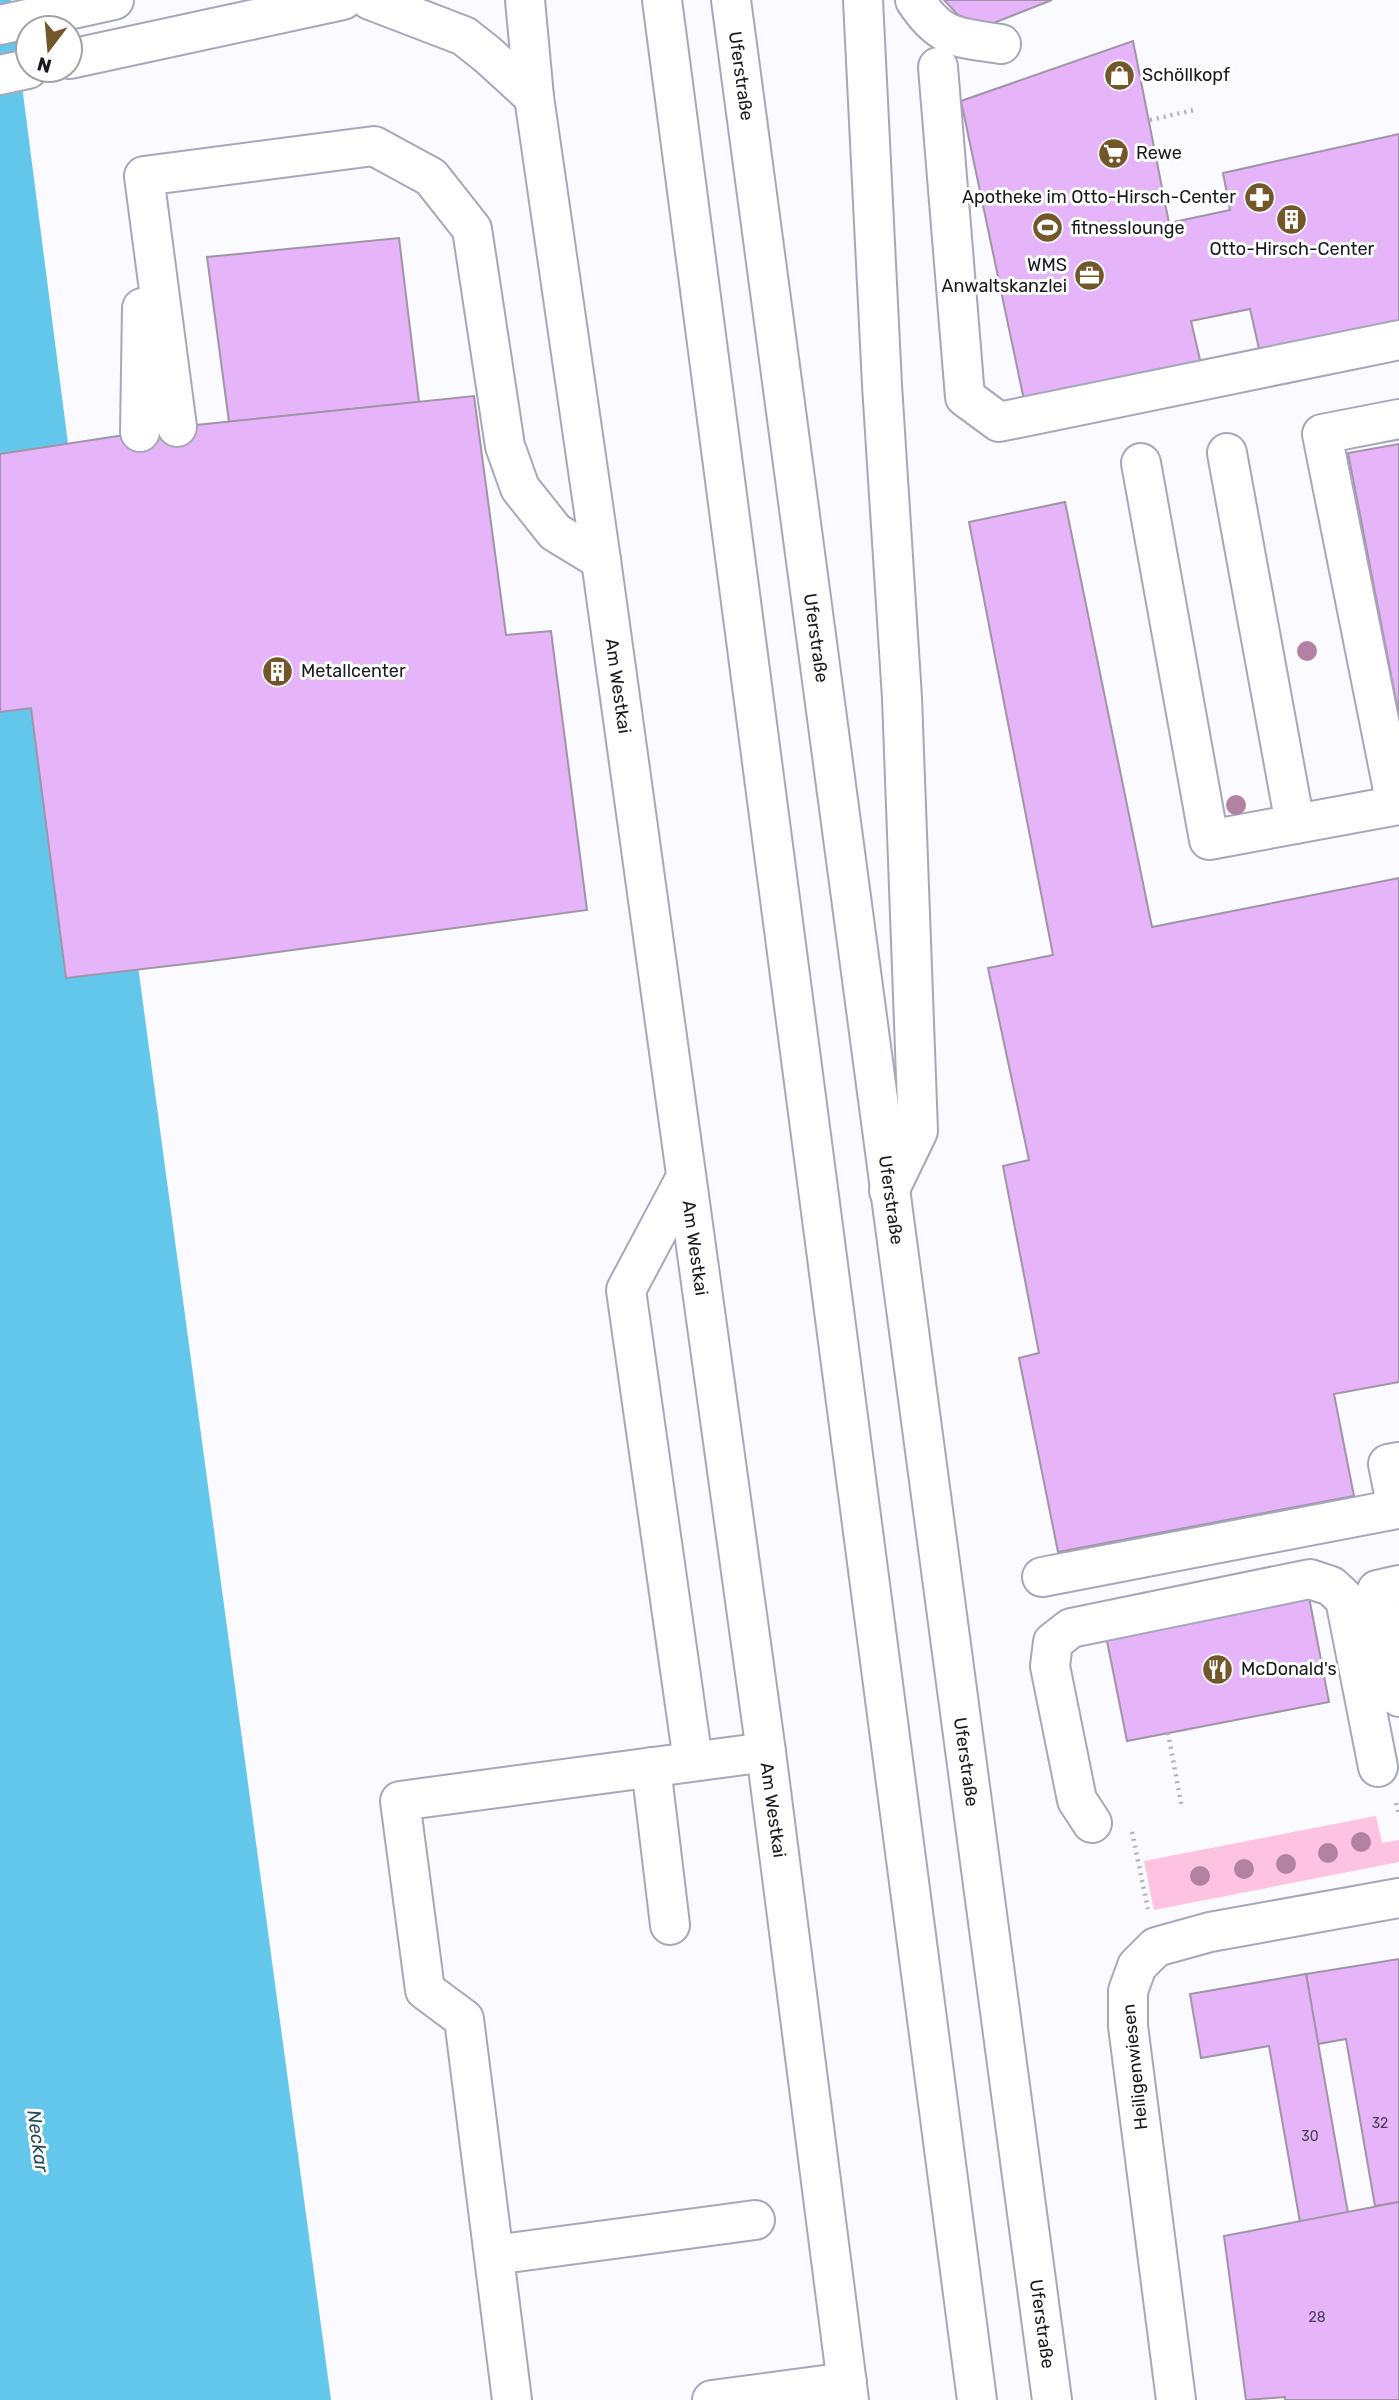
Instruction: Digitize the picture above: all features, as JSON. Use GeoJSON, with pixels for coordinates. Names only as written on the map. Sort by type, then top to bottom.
{"type":"FeatureCollection","features":[{"type":"Feature","properties":{"kind":"main road"},"geometry":{"type":"LineString","coordinates":[[0,25],[114,0]]}},
{"type":"Feature","properties":{"kind":"main road"},"geometry":{"type":"LineString","coordinates":[[84,56],[343,0]]}},
{"type":"Feature","properties":{"kind":"main road"},"geometry":{"type":"LineString","coordinates":[[370,0],[464,36],[534,97]]}},
{"type":"Feature","properties":{"kind":"main road","name":"Am Westkai"},"geometry":{"type":"LineString","coordinates":[[525,0],[534,97],[766,1752],[848,2391]]}},
{"type":"Feature","properties":{"kind":"main road"},"geometry":{"type":"LineString","coordinates":[[662,0],[977,2400]]}},
{"type":"Feature","properties":{"kind":"main road","name":"Uferstraße"},"geometry":{"type":"LineString","coordinates":[[731,0],[1052,2400]]}},
{"type":"Feature","properties":{"kind":"main road"},"geometry":{"type":"LineString","coordinates":[[863,0],[881,371],[902,698],[918,1131],[889,1191]]}},
{"type":"Feature","properties":{"kind":"main road"},"geometry":{"type":"LineString","coordinates":[[915,0],[933,25],[956,37],[1001,44]]}},
{"type":"Feature","properties":{"kind":"main road"},"geometry":{"type":"LineString","coordinates":[[938,67],[965,397],[999,422],[1399,340]]}},
{"type":"Feature","properties":{"kind":"main road"},"geometry":{"type":"LineString","coordinates":[[159,429],[144,176],[374,146],[431,177],[472,229],[505,446],[520,488],[555,532],[601,560]]}},
{"type":"Feature","properties":{"kind":"main road"},"geometry":{"type":"LineString","coordinates":[[1141,463],[1209,840],[1398,805],[1322,434],[1399,419]]}},
{"type":"Feature","properties":{"kind":"main road"},"geometry":{"type":"LineString","coordinates":[[1227,453],[1295,824]]}},
{"type":"Feature","properties":{"kind":"main road"},"geometry":{"type":"LineString","coordinates":[[685,1179],[626,1290],[692,1761]]}},
{"type":"Feature","properties":{"kind":"main road"},"geometry":{"type":"LineString","coordinates":[[1042,1577],[1398,1509],[1388,1464],[1399,1462]]}},
{"type":"Feature","properties":{"kind":"main road"},"geometry":{"type":"LineString","coordinates":[[1092,1823],[1077,1800],[1050,1666],[1053,1642],[1071,1628],[1310,1579],[1331,1586],[1345,1598],[1378,1767]]}},
{"type":"Feature","properties":{"kind":"main road"},"geometry":{"type":"LineString","coordinates":[[1399,1585],[1377,1590],[1399,1697]]}},
{"type":"Feature","properties":{"kind":"main road"},"geometry":{"type":"LineString","coordinates":[[512,2400],[464,2019],[425,1990],[400,1801],[766,1752]]}},
{"type":"Feature","properties":{"kind":"main road"},"geometry":{"type":"LineString","coordinates":[[651,1767],[670,1925]]}},
{"type":"Feature","properties":{"kind":"main road"},"geometry":{"type":"LineString","coordinates":[[1156,1947],[1210,1932],[1399,1898]]}},
{"type":"Feature","properties":{"kind":"main road","name":"Heiligenwiesen"},"geometry":{"type":"LineString","coordinates":[[1156,1947],[1137,1966],[1128,1991],[1128,2026],[1176,2400]]}},
{"type":"Feature","properties":{"kind":"main road"},"geometry":{"type":"LineString","coordinates":[[494,2255],[755,2220]]}},
{"type":"Feature","properties":{"kind":"main road"},"geometry":{"type":"LineString","coordinates":[[712,2400],[848,2391]]}},
{"type":"Feature","properties":{"kind":"path"},"geometry":{"type":"LineString","coordinates":[[1150,120],[1194,110]]}},
{"type":"Feature","properties":{"kind":"path"},"geometry":{"type":"LineString","coordinates":[[1168,1733],[1182,1808]]}},
{"type":"Feature","properties":{"kind":"path"},"geometry":{"type":"LineString","coordinates":[[1132,1830],[1156,1947]]}},
{"type":"Feature","properties":{"kind":"shaded area"},"geometry":{"type":"Polygon","coordinates":[[[1376,1816],[1382,1843],[1399,1840],[1399,1862],[1154,1910],[1144,1861],[1376,1816]]]}},
{"type":"Feature","properties":{"kind":"water","name":"Neckar"},"geometry":{"type":"Polygon","coordinates":[[[0,0],[11,0],[14,23],[14,84],[22,84],[331,2400],[0,2400],[0,0]]]}},
{"type":"Feature","properties":{"kind":"building"},"geometry":{"type":"Polygon","coordinates":[[[944,0],[1052,0],[991,24],[958,15],[944,0]]]}},
{"type":"Feature","properties":{"kind":"building","name":"Otto-Hirsch-Center"},"geometry":{"type":"Polygon","coordinates":[[[1133,41],[1169,223],[1230,210],[1223,173],[1399,134],[1399,326],[1260,353],[1250,309],[1191,321],[1201,364],[1024,400],[961,101],[1133,41]]]}},
{"type":"Feature","properties":{"kind":"building"},"geometry":{"type":"Polygon","coordinates":[[[399,238],[419,402],[229,422],[207,257],[399,238]]]}},
{"type":"Feature","properties":{"kind":"building","name":"Metallcenter"},"geometry":{"type":"Polygon","coordinates":[[[474,396],[506,635],[551,631],[587,910],[66,978],[31,708],[0,712],[0,454],[177,427],[474,396]]]}},
{"type":"Feature","properties":{"kind":"building"},"geometry":{"type":"Polygon","coordinates":[[[1399,444],[1399,716],[1348,453],[1399,444]]]}},
{"type":"Feature","properties":{"kind":"building"},"geometry":{"type":"Polygon","coordinates":[[[1065,502],[1152,927],[1399,878],[1399,1382],[1334,1394],[1354,1496],[1058,1552],[1019,1358],[1039,1353],[1003,1166],[1029,1160],[988,968],[1053,955],[969,522],[1065,502]]]}},
{"type":"Feature","properties":{"kind":"building","name":"McDonald's"},"geometry":{"type":"Polygon","coordinates":[[[1309,1597],[1329,1702],[1127,1741],[1106,1636],[1309,1597]]]}},
{"type":"Feature","properties":{"kind":"building"},"geometry":{"type":"Polygon","coordinates":[[[1399,1959],[1399,2202],[1375,2206],[1346,2039],[1318,2044],[1306,1974],[1399,1959]]]}},
{"type":"Feature","properties":{"kind":"building"},"geometry":{"type":"Polygon","coordinates":[[[1306,1974],[1348,2213],[1300,2222],[1269,2046],[1201,2058],[1190,1994],[1306,1974]]]}},
{"type":"Feature","properties":{"kind":"building"},"geometry":{"type":"Polygon","coordinates":[[[1399,2202],[1399,2400],[1285,2400],[1285,2397],[1246,2400],[1224,2236],[1399,2202]]]}},
{"type":"Feature","properties":{"kind":"place","name":"Schöllkopf"},"geometry":{"type":"Point","coordinates":[1119,75]}},
{"type":"Feature","properties":{"kind":"place","name":"Rewe"},"geometry":{"type":"Point","coordinates":[1113,153]}},
{"type":"Feature","properties":{"kind":"place","name":"Apotheke im Otto-Hirsch-Center"},"geometry":{"type":"Point","coordinates":[1259,197]}},
{"type":"Feature","properties":{"kind":"place","name":"Otto-Hirsch-Center"},"geometry":{"type":"Point","coordinates":[1292,219]}},
{"type":"Feature","properties":{"kind":"place","name":"fitnesslounge"},"geometry":{"type":"Point","coordinates":[1048,228]}},
{"type":"Feature","properties":{"kind":"place","name":"WMS Anwaltskanzlei"},"geometry":{"type":"Point","coordinates":[1090,275]}},
{"type":"Feature","properties":{"kind":"place","name":"Metallcenter"},"geometry":{"type":"Point","coordinates":[278,671]}},
{"type":"Feature","properties":{"kind":"place","name":"McDonald's"},"geometry":{"type":"Point","coordinates":[1218,1669]}}]}
